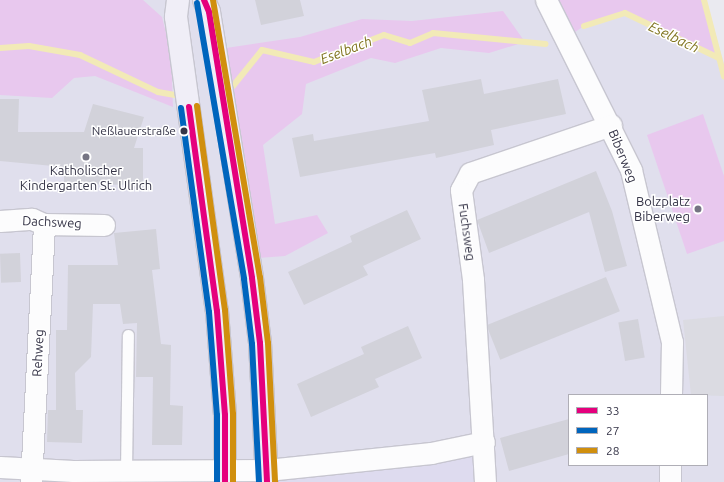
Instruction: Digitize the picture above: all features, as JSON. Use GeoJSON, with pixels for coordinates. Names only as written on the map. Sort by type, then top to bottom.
{"type":"FeatureCollection","features":[{"type":"Feature","properties":{"kind":"main road"},"geometry":{"type":"LineString","coordinates":[[178,0],[176,17],[217,311],[225,415],[225,476]]}},
{"type":"Feature","properties":{"kind":"main road"},"geometry":{"type":"LineString","coordinates":[[204,0],[209,12],[252,278],[267,476]]}},
{"type":"Feature","properties":{"kind":"street","name":"Biberweg"},"geometry":{"type":"LineString","coordinates":[[546,0],[611,125],[631,170],[652,248],[672,342],[671,394]]}},
{"type":"Feature","properties":{"kind":"street","name":"Fuchsweg"},"geometry":{"type":"LineString","coordinates":[[485,482],[484,442],[473,279],[461,190],[470,173],[611,125]]}},
{"type":"Feature","properties":{"kind":"street","name":"Dachsweg"},"geometry":{"type":"LineString","coordinates":[[0,221],[32,219],[44,224],[104,225]]}},
{"type":"Feature","properties":{"kind":"street","name":"Rehweg"},"geometry":{"type":"LineString","coordinates":[[31,476],[44,224]]}},
{"type":"Feature","properties":{"kind":"street"},"geometry":{"type":"LineString","coordinates":[[0,467],[31,476],[126,471],[225,476],[267,476],[431,453],[484,442]]}},
{"type":"Feature","properties":{"kind":"street"},"geometry":{"type":"LineString","coordinates":[[670,466],[670,482]]}},
{"type":"Feature","properties":{"kind":"lane"},"geometry":{"type":"LineString","coordinates":[[126,471],[128,335]]}},
{"type":"Feature","properties":{"kind":"shaded area"},"geometry":{"type":"Polygon","coordinates":[[[0,0],[706,0],[724,64],[724,482],[0,482],[0,0]]]}},
{"type":"Feature","properties":{"kind":"shaded area"},"geometry":{"type":"Polygon","coordinates":[[[0,0],[143,0],[162,17],[171,53],[173,107],[95,76],[74,78],[52,98],[0,95],[0,0]]]}},
{"type":"Feature","properties":{"kind":"shaded area"},"geometry":{"type":"Polygon","coordinates":[[[546,0],[704,0],[719,58],[625,13],[584,26],[566,38],[546,0]]]}},
{"type":"Feature","properties":{"kind":"shaded area"},"geometry":{"type":"Polygon","coordinates":[[[503,11],[525,42],[489,53],[441,48],[395,63],[371,58],[306,84],[302,114],[263,145],[275,224],[317,215],[328,233],[285,256],[258,258],[226,48],[300,37],[362,19],[412,21],[503,11]]]}},
{"type":"Feature","properties":{"kind":"shaded area","name":"Bolzplatz Biberweg"},"geometry":{"type":"Polygon","coordinates":[[[703,114],[724,176],[724,241],[687,254],[647,135],[703,114]]]}},
{"type":"Feature","properties":{"kind":"shaded area"},"geometry":{"type":"Polygon","coordinates":[[[724,316],[724,396],[691,394],[683,320],[724,316]]]}},
{"type":"Feature","properties":{"kind":"shaded area"},"geometry":{"type":"Polygon","coordinates":[[[475,450],[476,482],[273,482],[273,477],[475,450]]]}},
{"type":"Feature","properties":{"kind":"building"},"geometry":{"type":"Polygon","coordinates":[[[255,0],[300,0],[304,16],[261,25],[255,0]]]}},
{"type":"Feature","properties":{"kind":"building"},"geometry":{"type":"Polygon","coordinates":[[[481,79],[484,94],[558,79],[566,114],[491,130],[494,145],[436,158],[435,153],[300,177],[292,138],[313,134],[314,141],[429,121],[422,90],[481,79]]]}},
{"type":"Feature","properties":{"kind":"building"},"geometry":{"type":"Polygon","coordinates":[[[0,99],[19,99],[18,132],[84,132],[93,104],[144,117],[134,148],[143,148],[143,185],[64,184],[64,167],[0,161],[0,99]]]}},
{"type":"Feature","properties":{"kind":"building"},"geometry":{"type":"Polygon","coordinates":[[[596,171],[612,211],[627,266],[605,272],[589,212],[489,253],[477,220],[596,171]]]}},
{"type":"Feature","properties":{"kind":"building"},"geometry":{"type":"Polygon","coordinates":[[[407,210],[421,239],[363,266],[368,275],[304,305],[288,272],[352,242],[350,236],[407,210]]]}},
{"type":"Feature","properties":{"kind":"building"},"geometry":{"type":"Polygon","coordinates":[[[156,229],[160,269],[152,270],[161,344],[171,345],[170,405],[183,406],[182,445],[152,445],[153,377],[136,377],[137,323],[123,324],[120,304],[93,304],[91,357],[75,373],[76,410],[83,410],[82,443],[47,442],[48,410],[56,410],[56,330],[67,330],[68,265],[118,265],[114,233],[156,229]]]}},
{"type":"Feature","properties":{"kind":"building"},"geometry":{"type":"Polygon","coordinates":[[[20,253],[21,282],[1,283],[0,254],[20,253]]]}},
{"type":"Feature","properties":{"kind":"building"},"geometry":{"type":"Polygon","coordinates":[[[606,277],[620,311],[500,360],[486,325],[606,277]]]}},
{"type":"Feature","properties":{"kind":"building"},"geometry":{"type":"Polygon","coordinates":[[[638,319],[645,357],[625,361],[618,322],[638,319]]]}},
{"type":"Feature","properties":{"kind":"building"},"geometry":{"type":"Polygon","coordinates":[[[408,326],[422,358],[375,379],[379,387],[311,417],[297,384],[364,354],[361,347],[408,326]]]}},
{"type":"Feature","properties":{"kind":"building"},"geometry":{"type":"Polygon","coordinates":[[[568,419],[568,454],[509,471],[500,438],[568,419]]]}},
{"type":"Feature","properties":{"kind":"waterway"},"geometry":{"type":"LineString","coordinates":[[704,0],[724,76]]}},
{"type":"Feature","properties":{"kind":"waterway","name":"Eselbach"},"geometry":{"type":"LineString","coordinates":[[584,26],[625,13],[719,58]]}},
{"type":"Feature","properties":{"kind":"waterway","name":"Eselbach"},"geometry":{"type":"LineString","coordinates":[[233,86],[262,50],[314,62],[384,35],[410,43],[433,33],[545,44]]}},
{"type":"Feature","properties":{"kind":"waterway","name":"Eselbach"},"geometry":{"type":"LineString","coordinates":[[0,48],[29,46],[80,55],[158,92],[175,95]]}},
{"type":"Feature","properties":{"kind":"transit line","name":"33"},"geometry":{"type":"LineString","coordinates":[[204,0],[209,12],[252,278],[260,343],[267,482]]}},
{"type":"Feature","properties":{"kind":"transit line","name":"28"},"geometry":{"type":"LineString","coordinates":[[213,0],[260,277],[268,343],[275,482]]}},
{"type":"Feature","properties":{"kind":"transit line","name":"27"},"geometry":{"type":"LineString","coordinates":[[197,3],[244,279],[252,344],[259,482]]}},
{"type":"Feature","properties":{"kind":"transit line","name":"28"},"geometry":{"type":"LineString","coordinates":[[197,106],[225,310],[233,414],[233,482]]}},
{"type":"Feature","properties":{"kind":"transit line","name":"33"},"geometry":{"type":"LineString","coordinates":[[189,107],[217,311],[225,415],[225,482]]}},
{"type":"Feature","properties":{"kind":"transit line","name":"27"},"geometry":{"type":"LineString","coordinates":[[181,108],[209,312],[217,415],[217,482]]}},
{"type":"Feature","properties":{"kind":"place","name":"Neßlauerstraße"},"geometry":{"type":"Point","coordinates":[184,131]}},
{"type":"Feature","properties":{"kind":"place","name":"Katholischer Kindergarten St. Ulrich"},"geometry":{"type":"Point","coordinates":[86,157]}},
{"type":"Feature","properties":{"kind":"place","name":"Bolzplatz Biberweg"},"geometry":{"type":"Point","coordinates":[698,209]}}]}
